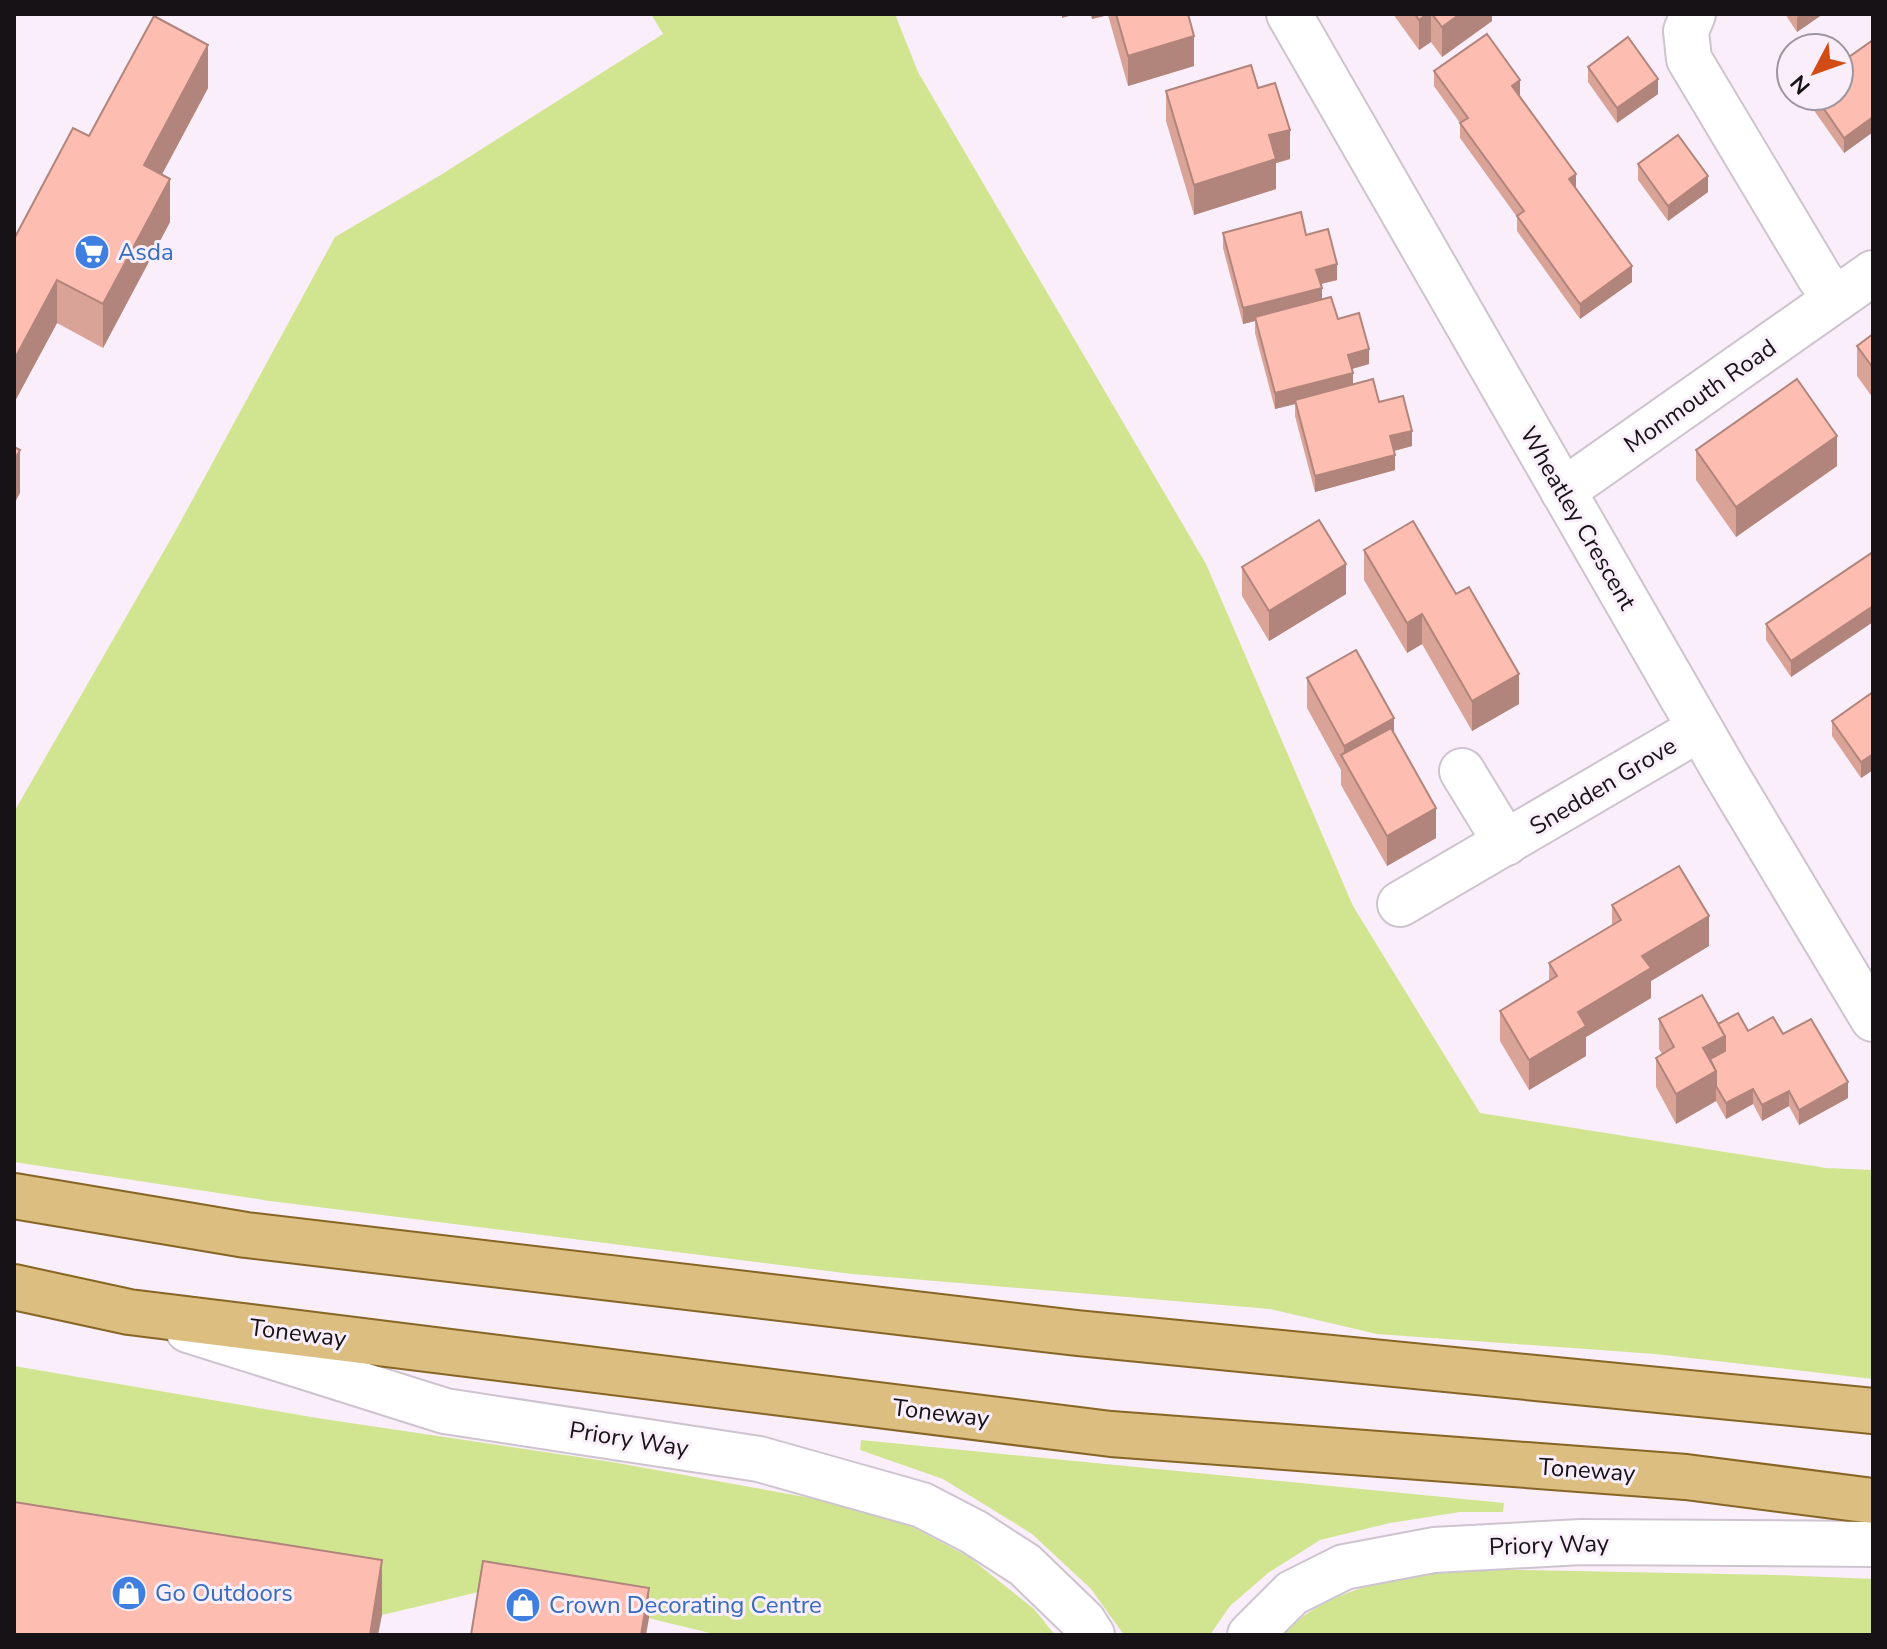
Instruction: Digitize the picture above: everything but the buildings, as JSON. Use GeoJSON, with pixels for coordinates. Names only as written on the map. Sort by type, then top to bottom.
{"type":"FeatureCollection","features":[{"type":"Feature","properties":{"kind":"main road"},"geometry":{"type":"LineString","coordinates":[[14,1196],[246,1235],[1046,1329],[1873,1411]]}},
{"type":"Feature","properties":{"kind":"main road","name":"Toneway"},"geometry":{"type":"LineString","coordinates":[[14,1287],[129,1312],[1111,1434],[1686,1477],[1873,1501]]}},
{"type":"Feature","properties":{"kind":"street","name":"Wheatley Crescent"},"geometry":{"type":"LineString","coordinates":[[1289,14],[1699,729],[1873,1019]]}},
{"type":"Feature","properties":{"kind":"street"},"geometry":{"type":"LineString","coordinates":[[1693,14],[1686,31],[1689,59],[1820,278],[1836,299]]}},
{"type":"Feature","properties":{"kind":"street","name":"Monmouth Road"},"geometry":{"type":"LineString","coordinates":[[1563,491],[1873,273]]}},
{"type":"Feature","properties":{"kind":"street","name":"Snedden Grove"},"geometry":{"type":"LineString","coordinates":[[1400,904],[1699,729]]}},
{"type":"Feature","properties":{"kind":"street","name":"Snedden Grove"},"geometry":{"type":"LineString","coordinates":[[1462,771],[1506,843]]}},
{"type":"Feature","properties":{"kind":"street","name":"Priory Way"},"geometry":{"type":"LineString","coordinates":[[129,1312],[445,1411],[759,1459],[922,1505],[974,1532],[1025,1565],[1083,1621],[1092,1635]]}},
{"type":"Feature","properties":{"kind":"street","name":"Priory Way"},"geometry":{"type":"LineString","coordinates":[[1250,1635],[1292,1593],[1344,1567],[1434,1550],[1581,1542],[1873,1544]]}},
{"type":"Feature","properties":{"kind":"green space"},"geometry":{"type":"Polygon","coordinates":[[[651,14],[895,14],[918,72],[1206,564],[1353,906],[1480,1113],[1826,1168],[1873,1170],[1873,1379],[1655,1354],[1377,1334],[1270,1309],[852,1274],[270,1201],[14,1162],[14,812],[176,530],[335,237],[439,176],[663,34],[651,14]]]}},
{"type":"Feature","properties":{"kind":"green space"},"geometry":{"type":"Polygon","coordinates":[[[14,1366],[317,1418],[612,1462],[844,1504],[907,1524],[969,1557],[1034,1609],[1055,1635],[718,1635],[648,1618],[483,1591],[382,1615],[14,1519],[14,1366]]]}},
{"type":"Feature","properties":{"kind":"green space"},"geometry":{"type":"Polygon","coordinates":[[[861,1440],[1504,1503],[1503,1512],[1460,1512],[1390,1523],[1320,1540],[1268,1573],[1230,1606],[1210,1635],[1124,1635],[1091,1589],[1032,1534],[943,1479],[860,1450],[861,1440]]]}},
{"type":"Feature","properties":{"kind":"green space"},"geometry":{"type":"Polygon","coordinates":[[[1480,1569],[1873,1579],[1873,1635],[1281,1635],[1311,1611],[1331,1600],[1372,1585],[1414,1576],[1480,1569]]]}},
{"type":"Feature","properties":{"kind":"place","name":"Asda"},"geometry":{"type":"Point","coordinates":[92,252]}},
{"type":"Feature","properties":{"kind":"place","name":"Go Outdoors"},"geometry":{"type":"Point","coordinates":[129,1593]}},
{"type":"Feature","properties":{"kind":"place","name":"Crown Decorating Centre"},"geometry":{"type":"Point","coordinates":[523,1605]}}]}
